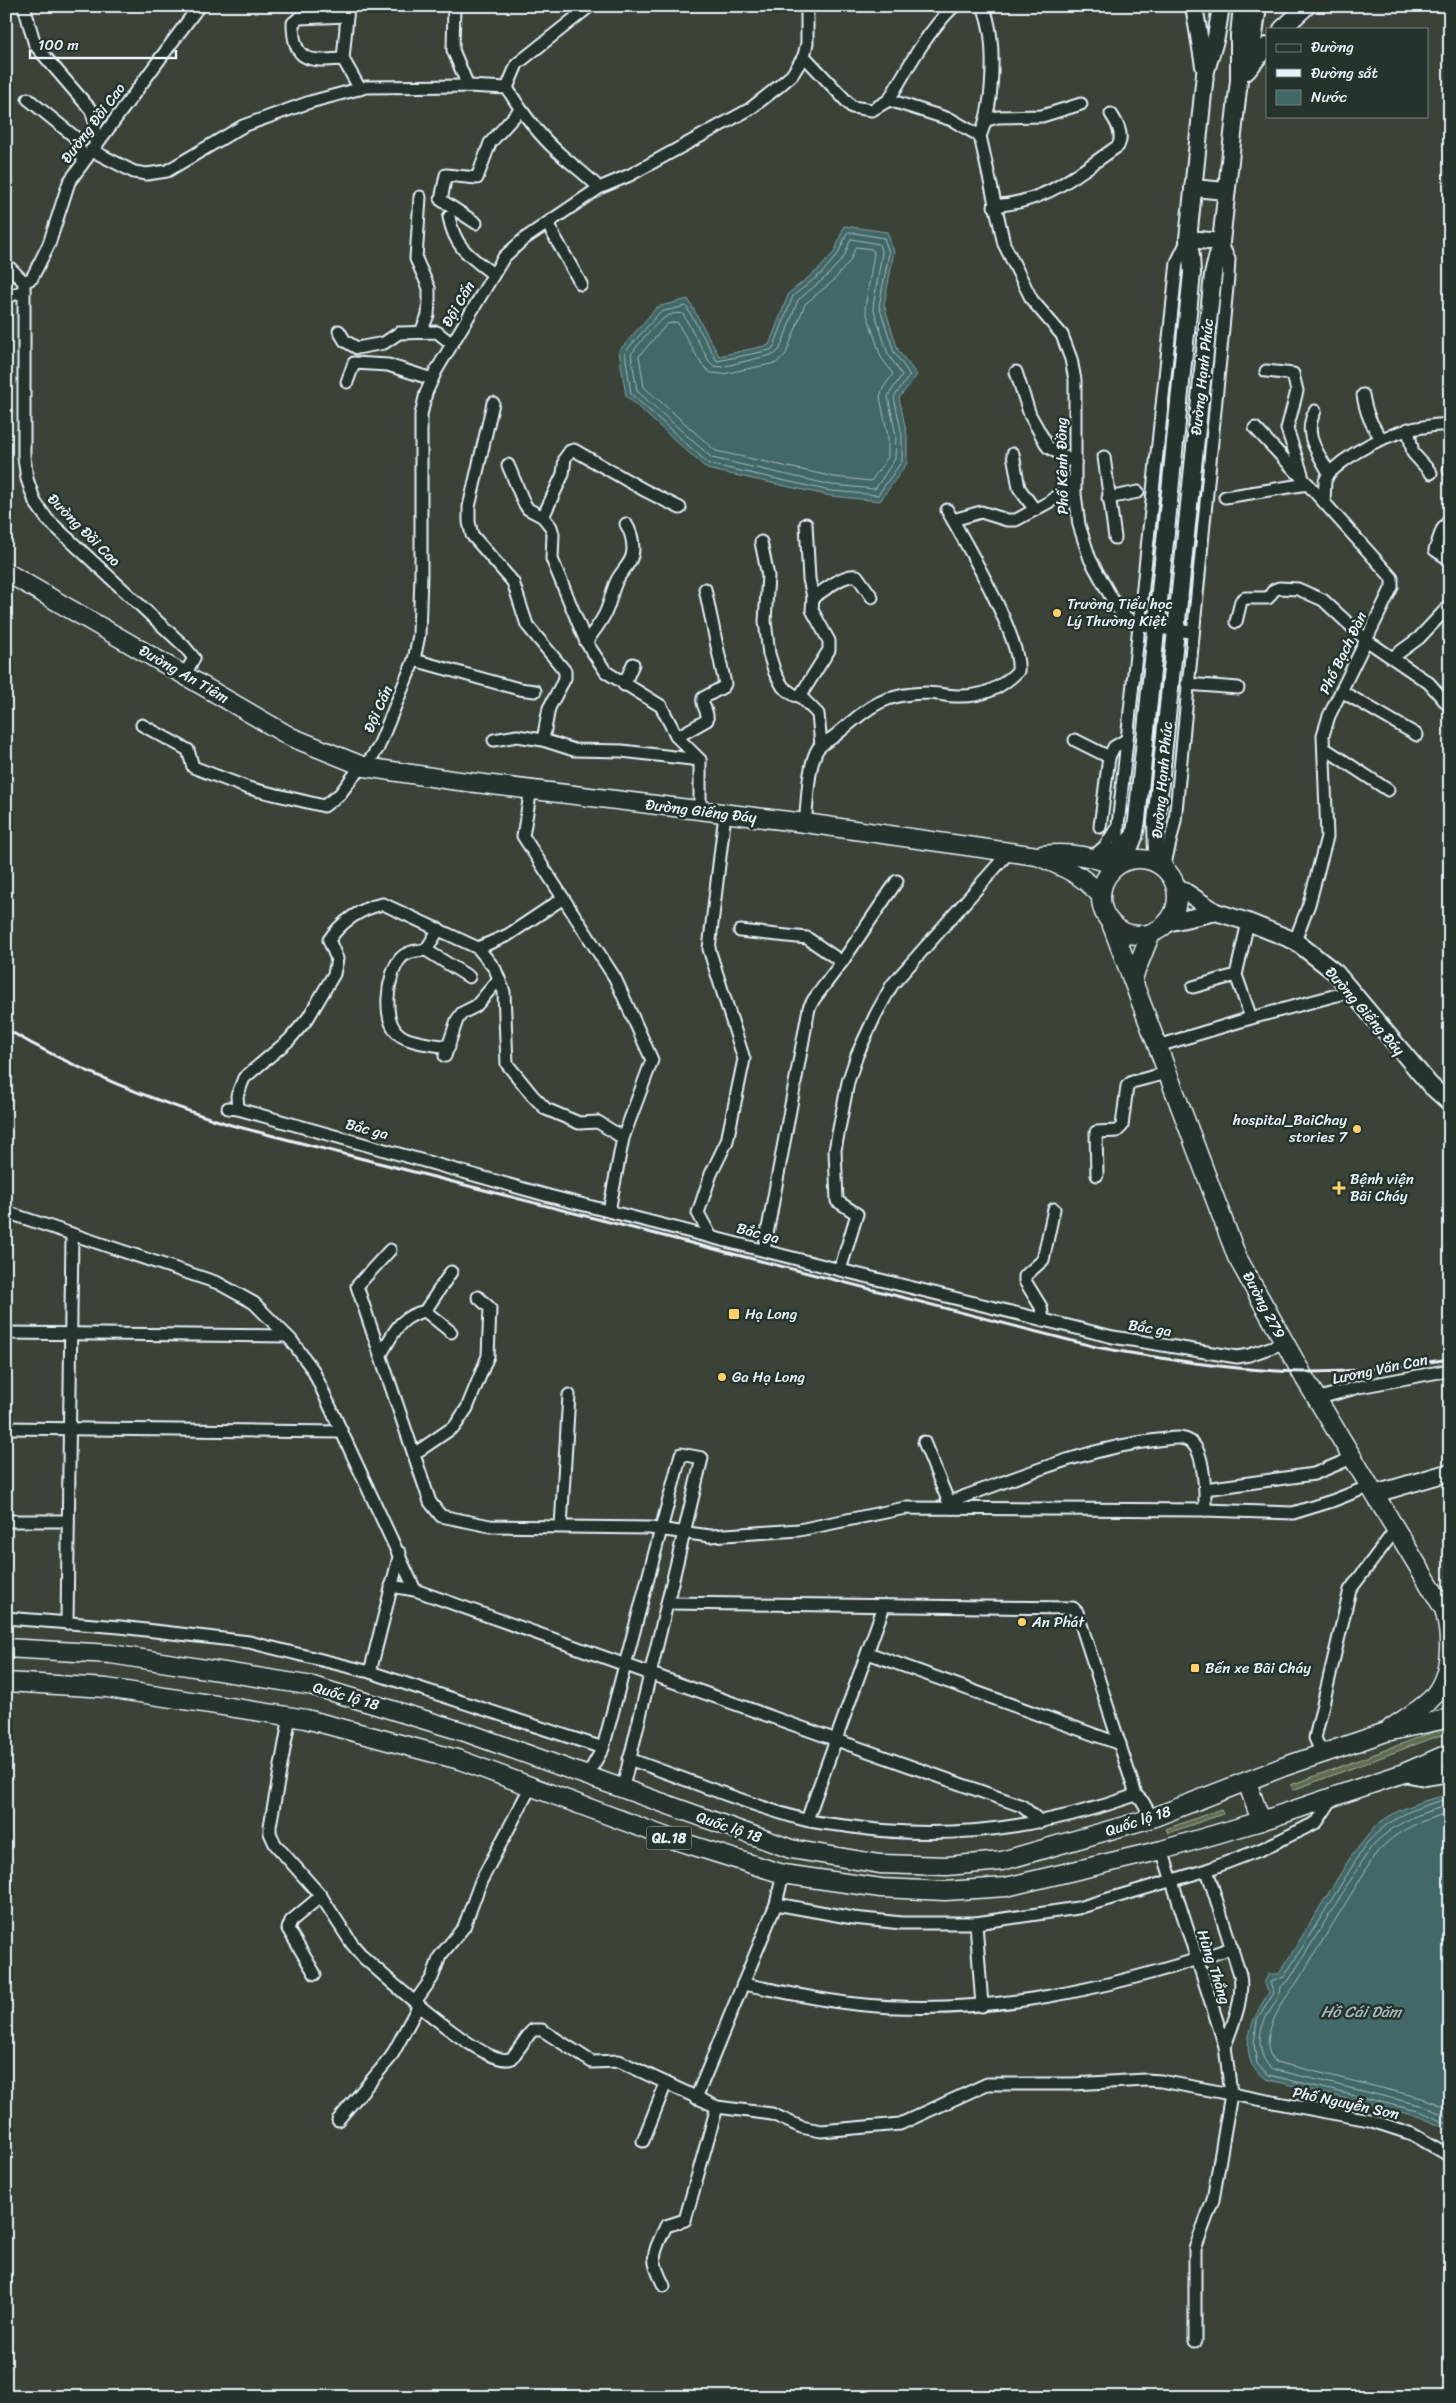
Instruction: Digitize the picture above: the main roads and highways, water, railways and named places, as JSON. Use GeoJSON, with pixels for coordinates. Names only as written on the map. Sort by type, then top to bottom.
{"type":"FeatureCollection","features":[{"type":"Feature","properties":{"kind":"main road"},"geometry":{"type":"LineString","coordinates":[[1194,6],[1201,39],[1205,74]]}},
{"type":"Feature","properties":{"kind":"main road"},"geometry":{"type":"LineString","coordinates":[[1201,39],[1205,6]]}},
{"type":"Feature","properties":{"kind":"main road","name":"Đường Hạnh Phúc"},"geometry":{"type":"LineString","coordinates":[[1120,860],[1134,837],[1192,273],[1192,256],[1188,239],[1193,188],[1205,74],[1216,37],[1221,6]]}},
{"type":"Feature","properties":{"kind":"main road","name":"Đường Hạnh Phúc"},"geometry":{"type":"LineString","coordinates":[[1164,868],[1157,854],[1156,822],[1184,631],[1213,275],[1221,242],[1239,80],[1239,35],[1242,6]]}},
{"type":"Feature","properties":{"kind":"main road"},"geometry":{"type":"LineString","coordinates":[[1239,80],[1253,42],[1258,6]]}},
{"type":"Feature","properties":{"kind":"main road"},"geometry":{"type":"LineString","coordinates":[[1283,28],[1290,19],[1307,6]]}},
{"type":"Feature","properties":{"kind":"main road"},"geometry":{"type":"LineString","coordinates":[[1239,80],[1266,47]]}},
{"type":"Feature","properties":{"kind":"main road"},"geometry":{"type":"LineString","coordinates":[[1193,188],[1226,191]]}},
{"type":"Feature","properties":{"kind":"main road"},"geometry":{"type":"LineString","coordinates":[[1188,239],[1221,242]]}},
{"type":"Feature","properties":{"kind":"main road","name":"Đường An Tiêm"},"geometry":{"type":"LineString","coordinates":[[6,572],[291,737],[365,767]]}},
{"type":"Feature","properties":{"kind":"main road","name":"Đường Giếng Đáy"},"geometry":{"type":"LineString","coordinates":[[365,767],[452,780],[805,823],[1010,851],[1037,856],[1069,869],[1091,884],[1100,896]]}},
{"type":"Feature","properties":{"kind":"main road","name":"Đường Giếng Đáy"},"geometry":{"type":"LineString","coordinates":[[1037,856],[1057,854],[1120,860]]}},
{"type":"Feature","properties":{"kind":"main road"},"geometry":{"type":"LineString","coordinates":[[1151,934],[1129,934],[1111,923],[1101,906],[1102,885],[1108,874],[1120,860],[1145,860],[1164,868],[1175,885],[1176,905],[1167,923]]}},
{"type":"Feature","properties":{"kind":"main road","name":"Đường Giếng Đáy"},"geometry":{"type":"LineString","coordinates":[[1175,885],[1216,912],[1248,922],[1295,941],[1336,973],[1430,1086],[1450,1103]]}},
{"type":"Feature","properties":{"kind":"main road"},"geometry":{"type":"LineString","coordinates":[[1133,978],[1151,934],[1167,923],[1216,912]]}},
{"type":"Feature","properties":{"kind":"main road","name":"Đường 279"},"geometry":{"type":"LineString","coordinates":[[1111,923],[1237,1256],[1316,1399],[1447,1611],[1450,1631],[1448,1659],[1442,1683],[1430,1700],[1386,1732]]}},
{"type":"Feature","properties":{"kind":"main road"},"geometry":{"type":"LineString","coordinates":[[1373,1490],[1450,1472]]}},
{"type":"Feature","properties":{"kind":"main road","name":"Quốc lộ 18"},"geometry":{"type":"LineString","coordinates":[[6,1648],[111,1654],[313,1686],[468,1733],[792,1849],[880,1864],[947,1866],[1002,1861],[1152,1818],[1386,1732],[1450,1718]]}},
{"type":"Feature","properties":{"kind":"main road","name":"Quốc lộ 18"},"geometry":{"type":"LineString","coordinates":[[6,1682],[107,1688],[290,1716],[460,1760],[672,1839],[783,1874],[881,1888],[945,1890],[1006,1887],[1162,1850],[1261,1821],[1404,1773],[1450,1753]]}},
{"type":"Feature","properties":{"kind":"main road"},"geometry":{"type":"LineString","coordinates":[[1404,1773],[1425,1777],[1450,1773]]}},
{"type":"Feature","properties":{"kind":"main road"},"geometry":{"type":"LineString","coordinates":[[578,1803],[587,1776]]}},
{"type":"Feature","properties":{"kind":"main road"},"geometry":{"type":"LineString","coordinates":[[1247,1782],[1261,1821]]}},
{"type":"Feature","properties":{"kind":"water"},"geometry":{"type":"Polygon","coordinates":[[[844,226],[887,232],[894,252],[884,305],[898,350],[917,375],[899,398],[907,435],[907,463],[880,501],[831,496],[707,469],[626,396],[619,351],[657,307],[688,299],[719,356],[769,345],[789,293],[819,269],[835,251],[844,226]]]}},
{"type":"Feature","properties":{"kind":"water","name":"Hồ Cái Dăm"},"geometry":{"type":"Polygon","coordinates":[[[1450,1794],[1450,2131],[1421,2117],[1266,2079],[1252,2065],[1248,2046],[1255,2017],[1269,1992],[1264,1983],[1269,1974],[1279,1974],[1350,1858],[1376,1825],[1394,1813],[1420,1802],[1450,1794]]]}},
{"type":"Feature","properties":{"kind":"railway"},"geometry":{"type":"LineString","coordinates":[[6,1029],[60,1058],[144,1095],[231,1125],[1096,1347],[1171,1360],[1299,1372],[1356,1370],[1450,1359]]}},
{"type":"Feature","properties":{"kind":"place","name":"Trường Tiểu học Lý Thường Kiệt"},"geometry":{"type":"Point","coordinates":[1057,613]}},
{"type":"Feature","properties":{"kind":"place","name":"hospital_BaiChay stories 7"},"geometry":{"type":"Point","coordinates":[1357,1129]}},
{"type":"Feature","properties":{"kind":"place","name":"Bệnh viện Bãi Cháy"},"geometry":{"type":"Point","coordinates":[1339,1188]}},
{"type":"Feature","properties":{"kind":"place","name":"Hạ Long"},"geometry":{"type":"Point","coordinates":[734,1314]}},
{"type":"Feature","properties":{"kind":"place","name":"Ga Hạ Long"},"geometry":{"type":"Point","coordinates":[722,1377]}},
{"type":"Feature","properties":{"kind":"place","name":"An Phát"},"geometry":{"type":"Point","coordinates":[1022,1622]}},
{"type":"Feature","properties":{"kind":"place","name":"Bến xe Bãi Cháy"},"geometry":{"type":"Point","coordinates":[1195,1668]}}]}
